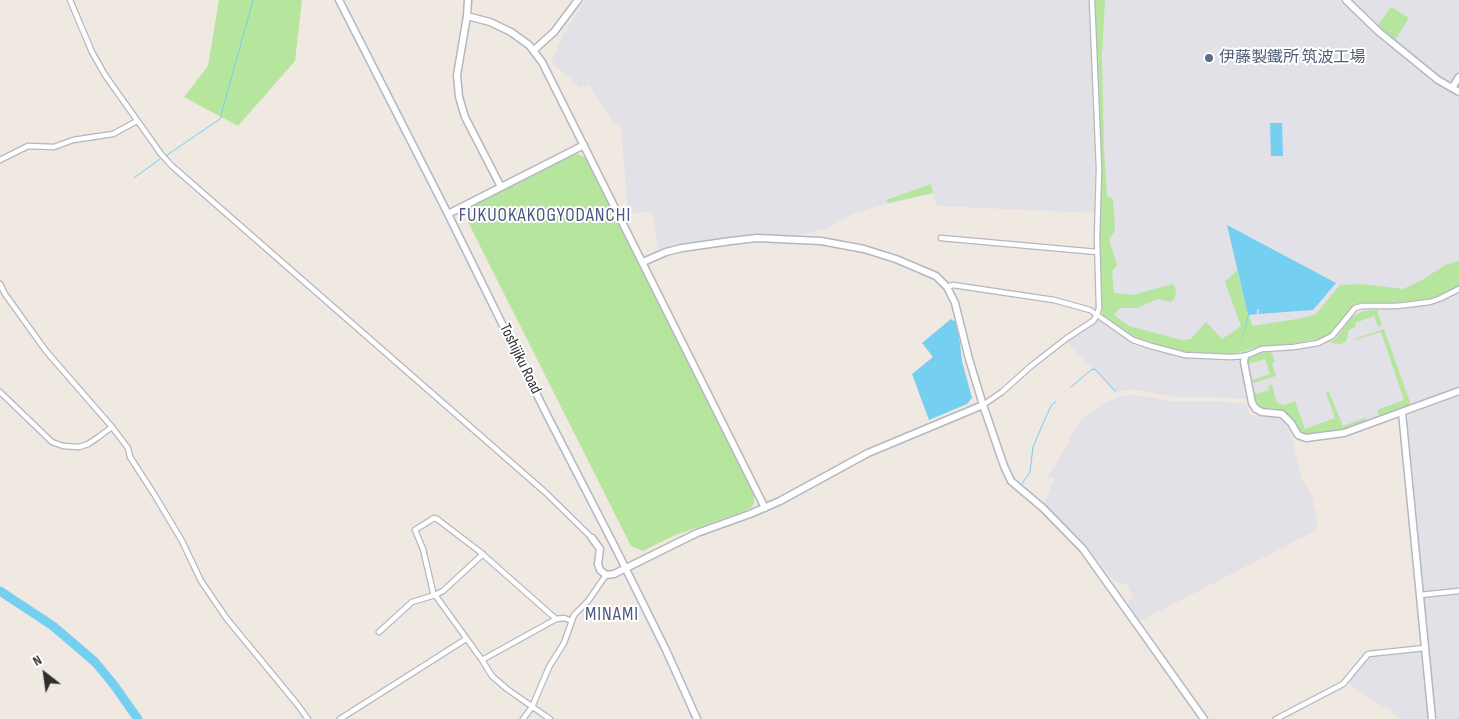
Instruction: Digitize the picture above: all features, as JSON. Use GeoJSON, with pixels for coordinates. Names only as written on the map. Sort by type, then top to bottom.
{"type":"FeatureCollection","features":[{"type":"Feature","properties":{"kind":"street"},"geometry":{"type":"LineString","coordinates":[[70,0],[98,65],[161,154],[181,174],[545,492],[592,538],[600,549],[598,564],[600,570],[606,575],[614,574],[697,533],[765,508],[868,452],[983,405],[1002,392],[1031,366],[1060,344],[1093,322],[1099,308],[1097,252],[1099,169],[1092,0]]}},
{"type":"Feature","properties":{"kind":"street","name":"Toshijiku Road"},"geometry":{"type":"LineString","coordinates":[[339,0],[626,568],[698,719]]}},
{"type":"Feature","properties":{"kind":"street"},"geometry":{"type":"LineString","coordinates":[[468,0],[458,75],[459,97],[465,117],[501,187]]}},
{"type":"Feature","properties":{"kind":"street"},"geometry":{"type":"LineString","coordinates":[[534,50],[554,32],[578,0]]}},
{"type":"Feature","properties":{"kind":"street"},"geometry":{"type":"LineString","coordinates":[[1346,0],[1379,32],[1438,80],[1459,92]]}},
{"type":"Feature","properties":{"kind":"street"},"geometry":{"type":"LineString","coordinates":[[467,16],[497,24],[520,38],[534,50],[584,145],[765,508]]}},
{"type":"Feature","properties":{"kind":"street"},"geometry":{"type":"LineString","coordinates":[[1452,88],[1459,77]]}},
{"type":"Feature","properties":{"kind":"street"},"geometry":{"type":"LineString","coordinates":[[0,160],[28,146],[54,147],[73,140],[113,134],[137,121]]}},
{"type":"Feature","properties":{"kind":"street"},"geometry":{"type":"LineString","coordinates":[[448,214],[584,145]]}},
{"type":"Feature","properties":{"kind":"street"},"geometry":{"type":"LineString","coordinates":[[643,262],[666,252],[682,248],[731,241],[757,238],[820,241],[864,249],[896,259],[936,276],[947,287],[955,303],[983,405],[1004,466],[1011,480],[1043,508],[1083,549],[1204,719]]}},
{"type":"Feature","properties":{"kind":"street"},"geometry":{"type":"LineString","coordinates":[[941,238],[1097,252]]}},
{"type":"Feature","properties":{"kind":"street"},"geometry":{"type":"LineString","coordinates":[[0,284],[46,351],[128,448],[130,456],[182,542],[201,580],[222,612],[308,719]]}},
{"type":"Feature","properties":{"kind":"street"},"geometry":{"type":"LineString","coordinates":[[947,287],[953,285],[1054,300],[1090,310],[1133,340],[1185,355],[1245,356],[1262,349],[1294,347],[1325,340],[1332,336],[1356,308],[1362,306],[1397,306],[1430,302],[1459,289]]}},
{"type":"Feature","properties":{"kind":"street"},"geometry":{"type":"LineString","coordinates":[[1245,356],[1244,362],[1252,403],[1256,409],[1262,412],[1282,414],[1291,423],[1298,435],[1302,437],[1344,433],[1459,392]]}},
{"type":"Feature","properties":{"kind":"street"},"geometry":{"type":"LineString","coordinates":[[0,392],[52,442],[63,446],[79,447],[88,444],[112,427]]}},
{"type":"Feature","properties":{"kind":"street"},"geometry":{"type":"LineString","coordinates":[[1402,412],[1432,719]]}},
{"type":"Feature","properties":{"kind":"street"},"geometry":{"type":"LineString","coordinates":[[550,719],[507,689],[492,676],[435,595],[423,549],[415,530],[435,518],[483,554],[556,619]]}},
{"type":"Feature","properties":{"kind":"street"},"geometry":{"type":"LineString","coordinates":[[379,632],[412,602],[443,591],[483,554]]}},
{"type":"Feature","properties":{"kind":"street"},"geometry":{"type":"LineString","coordinates":[[523,719],[532,707],[549,667],[564,643],[574,615],[588,601],[606,575]]}},
{"type":"Feature","properties":{"kind":"street"},"geometry":{"type":"LineString","coordinates":[[1420,595],[1459,592]]}},
{"type":"Feature","properties":{"kind":"street"},"geometry":{"type":"LineString","coordinates":[[482,660],[556,619],[564,618],[572,621]]}},
{"type":"Feature","properties":{"kind":"street"},"geometry":{"type":"LineString","coordinates":[[340,719],[466,639]]}},
{"type":"Feature","properties":{"kind":"street"},"geometry":{"type":"LineString","coordinates":[[1276,719],[1343,684],[1368,654],[1425,648]]}},
{"type":"Feature","properties":{"kind":"shaded area"},"geometry":{"type":"Polygon","coordinates":[[[585,0],[1089,0],[1095,153],[1094,213],[937,206],[932,194],[853,214],[825,229],[799,234],[794,237],[751,235],[658,249],[652,211],[628,214],[621,128],[612,120],[589,85],[579,88],[551,63],[562,37],[585,0]]]}},
{"type":"Feature","properties":{"kind":"shaded area"},"geometry":{"type":"Polygon","coordinates":[[[1095,0],[1339,0],[1366,24],[1374,34],[1435,84],[1459,97],[1459,286],[1430,299],[1356,304],[1323,338],[1285,345],[1262,346],[1233,354],[1146,342],[1103,316],[1100,238],[1101,156],[1095,0]]]}},
{"type":"Feature","properties":{"kind":"shaded area"},"geometry":{"type":"Polygon","coordinates":[[[1352,0],[1459,0],[1459,70],[1452,80],[1449,81],[1439,76],[1381,28],[1352,0]]]}},
{"type":"Feature","properties":{"kind":"shaded area"},"geometry":{"type":"Polygon","coordinates":[[[1459,292],[1459,387],[1343,430],[1299,430],[1284,411],[1274,408],[1261,408],[1254,402],[1247,362],[1264,352],[1291,350],[1323,344],[1334,337],[1351,316],[1364,309],[1432,304],[1459,292]]]}},
{"type":"Feature","properties":{"kind":"shaded area"},"geometry":{"type":"Polygon","coordinates":[[[1099,320],[1129,340],[1159,351],[1183,357],[1239,358],[1247,399],[1174,397],[1138,390],[1124,390],[1115,393],[1067,342],[1099,320]]]}},
{"type":"Feature","properties":{"kind":"shaded area"},"geometry":{"type":"Polygon","coordinates":[[[1134,395],[1172,401],[1217,401],[1246,404],[1250,415],[1274,416],[1283,421],[1290,431],[1302,480],[1313,498],[1314,508],[1316,508],[1317,530],[1140,621],[1127,602],[1134,598],[1126,584],[1114,581],[1087,546],[1046,505],[1045,501],[1054,479],[1048,476],[1075,429],[1085,417],[1120,396],[1134,395]]]}},
{"type":"Feature","properties":{"kind":"shaded area"},"geometry":{"type":"Polygon","coordinates":[[[1459,396],[1459,589],[1425,592],[1423,591],[1407,420],[1411,414],[1459,396]]]}},
{"type":"Feature","properties":{"kind":"shaded area"},"geometry":{"type":"Polygon","coordinates":[[[1459,594],[1459,719],[1435,719],[1424,599],[1426,597],[1459,594]]]}},
{"type":"Feature","properties":{"kind":"shaded area"},"geometry":{"type":"Polygon","coordinates":[[[1420,651],[1422,653],[1428,719],[1400,719],[1390,710],[1373,701],[1348,683],[1371,656],[1420,651]]]}},
{"type":"Feature","properties":{"kind":"green space"},"geometry":{"type":"Polygon","coordinates":[[[219,0],[302,0],[295,61],[238,126],[184,97],[208,66],[219,0]]]}},
{"type":"Feature","properties":{"kind":"green space"},"geometry":{"type":"Polygon","coordinates":[[[1095,0],[1105,0],[1102,55],[1104,148],[1107,196],[1113,199],[1115,230],[1109,240],[1117,265],[1112,271],[1114,293],[1133,295],[1173,284],[1176,289],[1175,298],[1171,302],[1158,299],[1137,308],[1120,308],[1114,315],[1129,326],[1182,340],[1191,339],[1206,322],[1222,339],[1241,326],[1225,282],[1237,270],[1248,315],[1253,326],[1316,314],[1340,285],[1361,284],[1403,289],[1422,280],[1445,265],[1459,261],[1459,286],[1430,299],[1356,304],[1332,333],[1323,338],[1285,345],[1262,346],[1233,354],[1185,353],[1146,342],[1103,316],[1100,238],[1101,156],[1095,0]]]}},
{"type":"Feature","properties":{"kind":"green space"},"geometry":{"type":"Polygon","coordinates":[[[1391,7],[1409,18],[1395,40],[1378,25],[1391,7]]]}},
{"type":"Feature","properties":{"kind":"green space"},"geometry":{"type":"Polygon","coordinates":[[[578,154],[587,159],[754,494],[752,507],[745,511],[673,536],[643,551],[631,546],[467,220],[469,207],[578,154]]]}},
{"type":"Feature","properties":{"kind":"green space"},"geometry":{"type":"Polygon","coordinates":[[[931,184],[933,193],[888,203],[886,200],[931,184]]]}},
{"type":"Feature","properties":{"kind":"green space"},"geometry":{"type":"Polygon","coordinates":[[[1377,310],[1382,325],[1378,327],[1374,316],[1355,323],[1356,327],[1349,330],[1346,342],[1340,344],[1330,343],[1352,317],[1363,311],[1377,310]]]}},
{"type":"Feature","properties":{"kind":"green space"},"geometry":{"type":"Polygon","coordinates":[[[1384,329],[1411,405],[1379,417],[1377,410],[1404,400],[1381,332],[1354,339],[1384,329]]]}},
{"type":"Feature","properties":{"kind":"green space"},"geometry":{"type":"Polygon","coordinates":[[[1271,351],[1275,362],[1272,363],[1276,376],[1253,383],[1252,380],[1270,374],[1265,359],[1248,364],[1247,362],[1251,356],[1271,351]]]}},
{"type":"Feature","properties":{"kind":"green space"},"geometry":{"type":"Polygon","coordinates":[[[1272,385],[1277,403],[1285,405],[1295,401],[1305,429],[1335,418],[1326,393],[1329,392],[1343,426],[1365,418],[1367,421],[1343,430],[1305,434],[1299,430],[1283,411],[1274,408],[1261,408],[1254,402],[1252,393],[1254,391],[1257,394],[1269,390],[1268,386],[1272,385]]]}},
{"type":"Feature","properties":{"kind":"water"},"geometry":{"type":"Polygon","coordinates":[[[1270,123],[1282,123],[1283,156],[1271,156],[1270,123]]]}},
{"type":"Feature","properties":{"kind":"water"},"geometry":{"type":"Polygon","coordinates":[[[1227,225],[1336,283],[1313,310],[1258,314],[1259,309],[1257,309],[1257,314],[1249,315],[1238,353],[1248,315],[1227,225]]]}},
{"type":"Feature","properties":{"kind":"water"},"geometry":{"type":"Polygon","coordinates":[[[951,319],[955,320],[962,361],[972,398],[967,404],[929,420],[912,374],[933,357],[922,343],[951,319]]]}},
{"type":"Feature","properties":{"kind":"waterway"},"geometry":{"type":"LineString","coordinates":[[167,155],[220,119],[253,0]]}},
{"type":"Feature","properties":{"kind":"waterway"},"geometry":{"type":"LineString","coordinates":[[134,178],[160,159]]}},
{"type":"Feature","properties":{"kind":"waterway"},"geometry":{"type":"LineString","coordinates":[[1071,387],[1091,370],[1095,369],[1115,391]]}},
{"type":"Feature","properties":{"kind":"waterway"},"geometry":{"type":"LineString","coordinates":[[1021,485],[1030,472],[1033,447],[1051,406],[1056,401]]}},
{"type":"Feature","properties":{"kind":"waterway"},"geometry":{"type":"LineString","coordinates":[[0,591],[53,626],[95,662],[138,719]]}},
{"type":"Feature","properties":{"kind":"place","name":"伊藤製鐵所 筑波工場"},"geometry":{"type":"Point","coordinates":[1209,58]}},
{"type":"Feature","properties":{"kind":"district","name":"FUKUOKAKOGYODANCHI"},"geometry":{"type":"Point","coordinates":[545,216]}},
{"type":"Feature","properties":{"kind":"district","name":"MINAMI"},"geometry":{"type":"Point","coordinates":[612,615]}}]}
